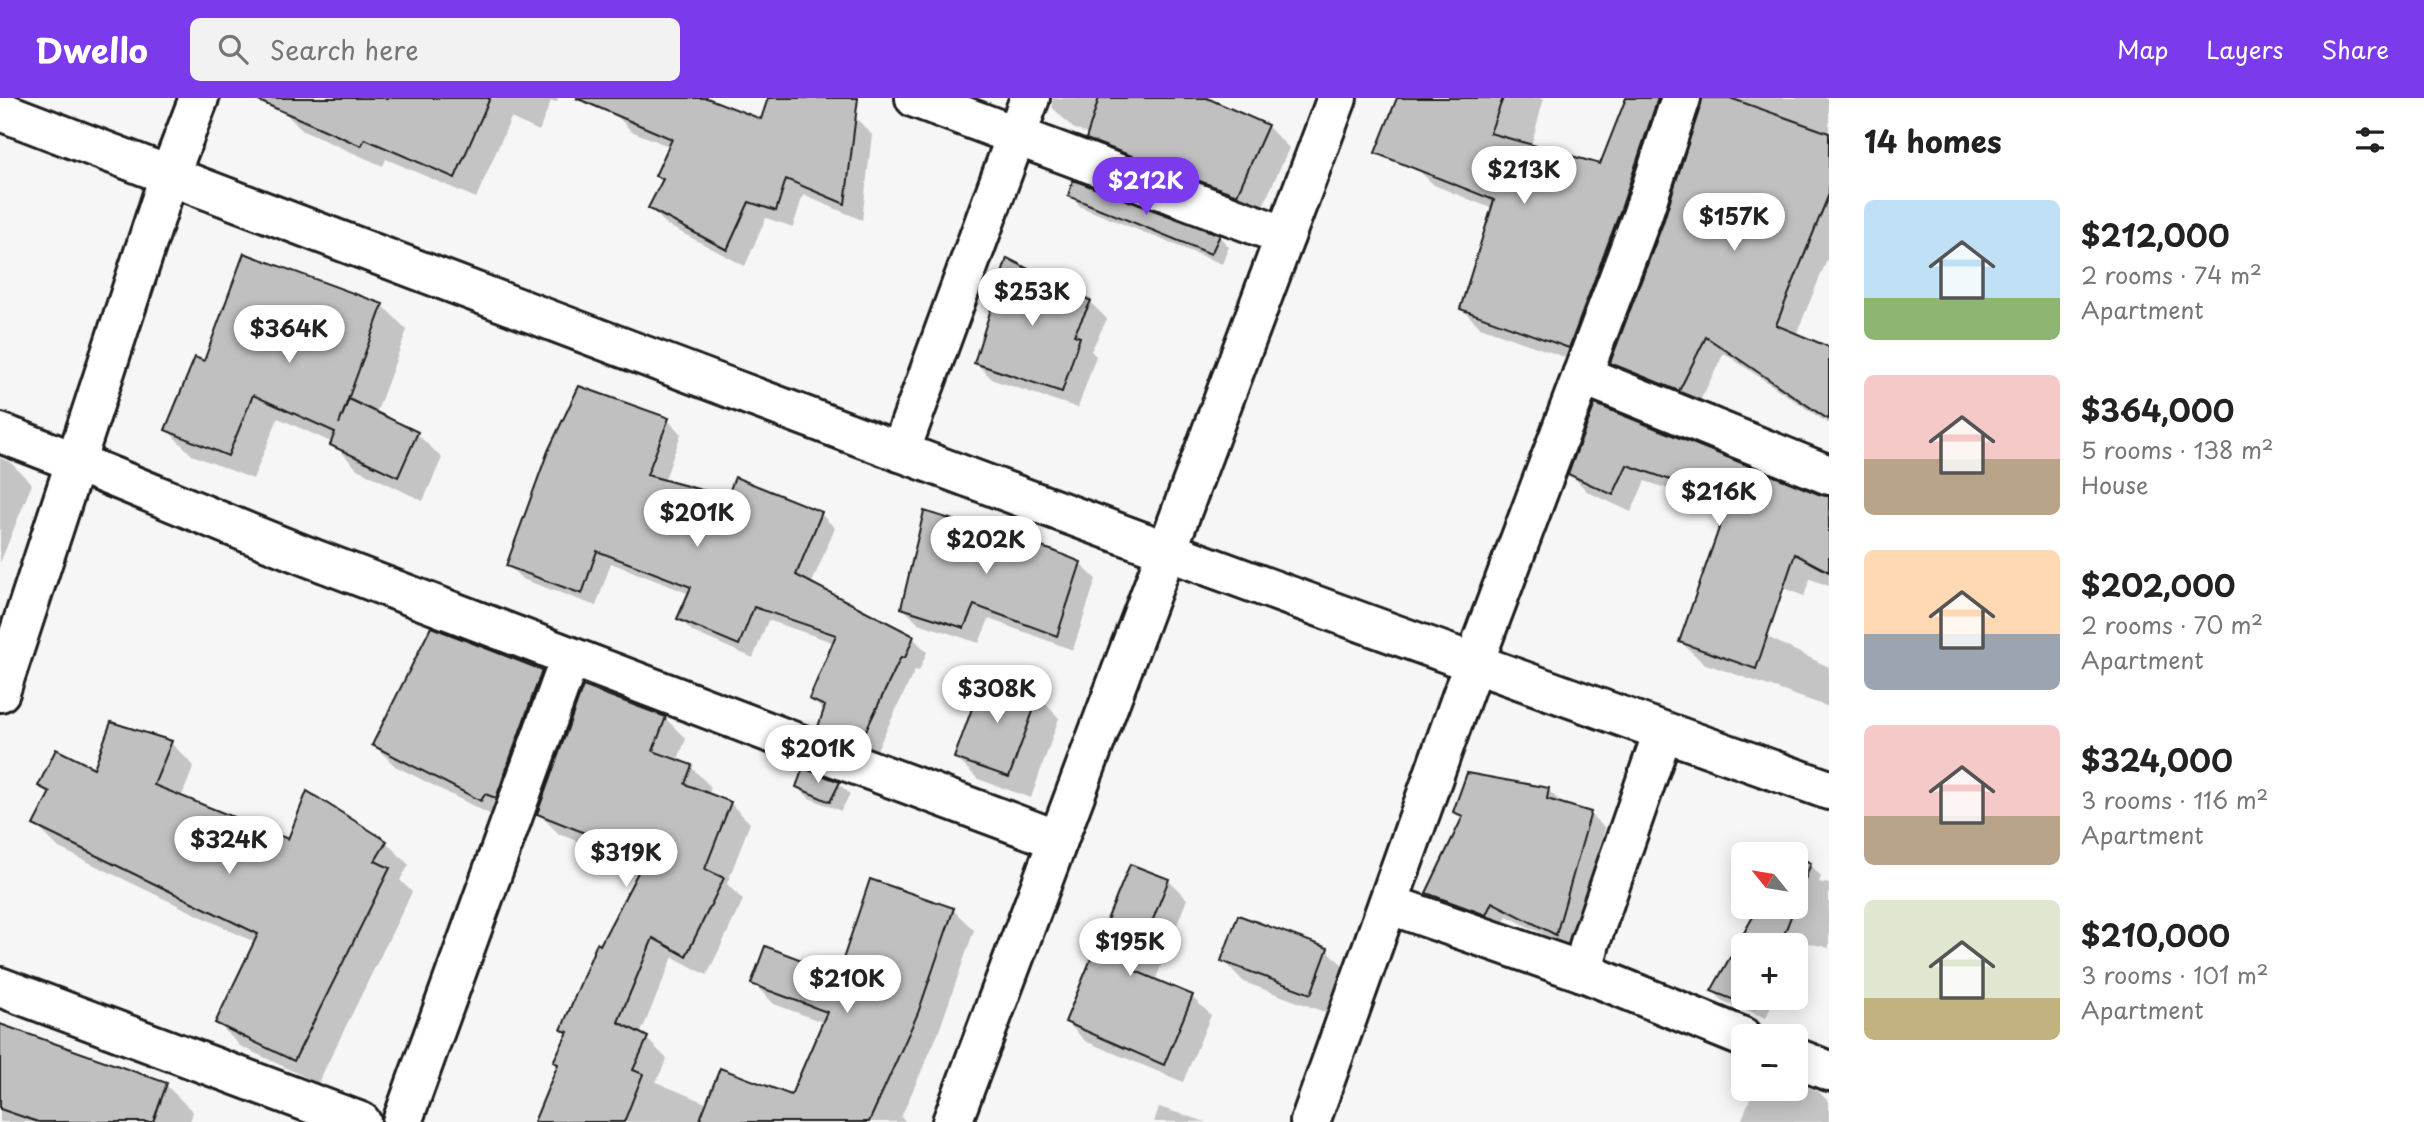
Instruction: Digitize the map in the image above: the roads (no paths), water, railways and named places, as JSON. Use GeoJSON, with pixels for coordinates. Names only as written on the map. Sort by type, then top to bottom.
{"type":"FeatureCollection","features":[{"type":"Feature","properties":{"kind":"street"},"geometry":{"type":"LineString","coordinates":[[0,692],[169,176],[199,98]]}},
{"type":"Feature","properties":{"kind":"street"},"geometry":{"type":"LineString","coordinates":[[915,98],[1285,236]]}},
{"type":"Feature","properties":{"kind":"street"},"geometry":{"type":"LineString","coordinates":[[900,452],[1030,98]]}},
{"type":"Feature","properties":{"kind":"street"},"geometry":{"type":"LineString","coordinates":[[952,1122],[1337,98]]}},
{"type":"Feature","properties":{"kind":"street"},"geometry":{"type":"LineString","coordinates":[[1310,1122],[1473,665],[1642,216],[1681,98]]}},
{"type":"Feature","properties":{"kind":"street"},"geometry":{"type":"LineString","coordinates":[[0,111],[900,452],[1473,665],[1829,790]]}},
{"type":"Feature","properties":{"kind":"street"},"geometry":{"type":"LineString","coordinates":[[1582,375],[1829,475]]}},
{"type":"Feature","properties":{"kind":"street"},"geometry":{"type":"LineString","coordinates":[[0,433],[76,461],[318,561],[570,658],[1058,840]]}},
{"type":"Feature","properties":{"kind":"street"},"geometry":{"type":"LineString","coordinates":[[402,1122],[570,658]]}},
{"type":"Feature","properties":{"kind":"street"},"geometry":{"type":"LineString","coordinates":[[1583,972],[1590,943],[1664,732]]}},
{"type":"Feature","properties":{"kind":"street"},"geometry":{"type":"LineString","coordinates":[[1388,904],[1583,972],[1731,1032]]}},
{"type":"Feature","properties":{"kind":"street"},"geometry":{"type":"LineString","coordinates":[[0,987],[361,1122]]}},
{"type":"Feature","properties":{"kind":"street"},"geometry":{"type":"LineString","coordinates":[[1808,1063],[1829,1071]]}}]}
